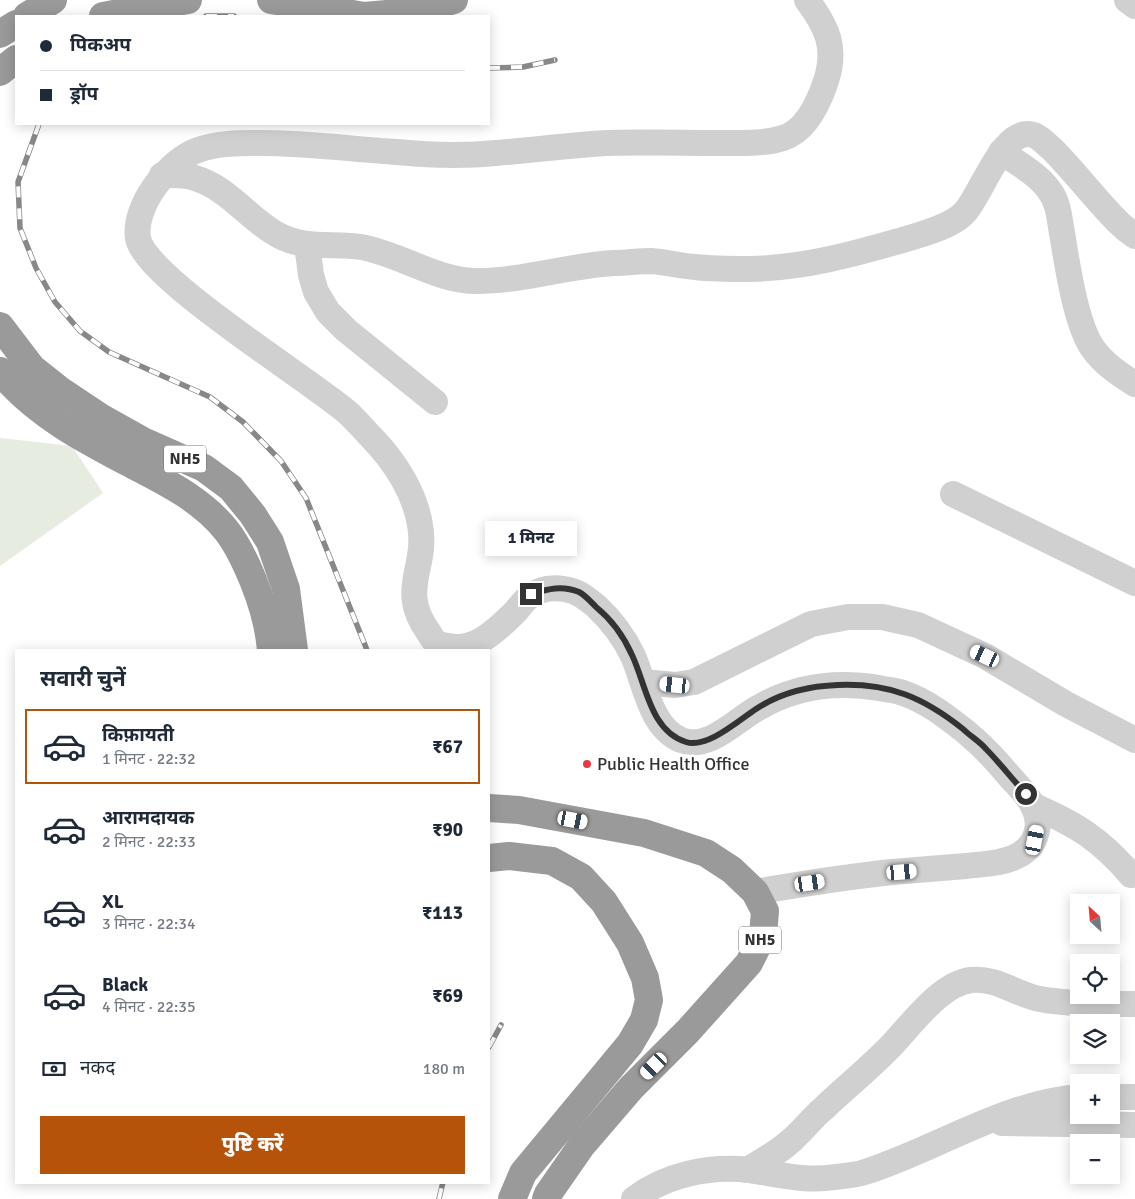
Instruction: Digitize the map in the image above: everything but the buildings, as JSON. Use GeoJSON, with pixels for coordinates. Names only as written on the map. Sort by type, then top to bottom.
{"type":"FeatureCollection","features":[{"type":"Feature","properties":{"kind":"highway"},"geometry":{"type":"LineString","coordinates":[[30,15],[53,0]]}},
{"type":"Feature","properties":{"kind":"highway"},"geometry":{"type":"LineString","coordinates":[[108,15],[188,0]]}},
{"type":"Feature","properties":{"kind":"highway"},"geometry":{"type":"LineString","coordinates":[[271,0],[358,15]]}},
{"type":"Feature","properties":{"kind":"highway"},"geometry":{"type":"LineString","coordinates":[[375,15],[420,11],[454,0]]}},
{"type":"Feature","properties":{"kind":"highway"},"geometry":{"type":"LineString","coordinates":[[0,34],[15,25]]}},
{"type":"Feature","properties":{"kind":"highway"},"geometry":{"type":"LineString","coordinates":[[0,72],[15,60]]}},
{"type":"Feature","properties":{"kind":"highway","name":"NH5"},"geometry":{"type":"LineString","coordinates":[[0,326],[32,368],[61,391],[100,417],[143,441],[204,468],[231,488],[253,515],[270,542],[286,589],[294,649]]}},
{"type":"Feature","properties":{"kind":"highway"},"geometry":{"type":"LineString","coordinates":[[0,371],[12,386],[47,416],[112,454],[169,484],[206,509],[220,523],[245,559],[260,598],[270,636],[271,649]]}},
{"type":"Feature","properties":{"kind":"highway","name":"NH5"},"geometry":{"type":"LineString","coordinates":[[490,808],[519,810],[644,833],[706,853],[732,870],[755,892],[765,912],[762,935],[749,963],[688,1031],[631,1088],[582,1145],[546,1199]]}},
{"type":"Feature","properties":{"kind":"highway"},"geometry":{"type":"LineString","coordinates":[[490,858],[509,856],[552,861],[582,877],[604,902],[630,943],[645,978],[650,1000],[644,1020],[630,1044],[523,1173],[512,1199]]}},
{"type":"Feature","properties":{"kind":"street"},"geometry":{"type":"LineString","coordinates":[[755,892],[886,873],[998,863],[1022,855],[1035,840],[1039,822],[1034,806],[1026,794],[985,748],[940,711],[904,693],[858,685],[818,686],[785,695],[758,708],[716,736],[700,742],[687,743],[673,736],[660,724],[633,656],[622,636],[604,613],[580,592],[554,587],[531,594],[513,615],[482,641],[459,649],[437,644],[422,624],[413,600],[414,579],[422,552],[421,526],[411,495],[389,456],[348,413],[247,340],[162,272],[147,257],[138,242],[138,229],[142,210],[162,175],[180,158],[199,150],[228,143],[299,143],[403,153],[490,154],[568,145],[761,142],[785,138],[801,128],[815,108],[825,86],[831,62],[830,41],[821,18],[808,0]]}},
{"type":"Feature","properties":{"kind":"street"},"geometry":{"type":"LineString","coordinates":[[1127,0],[1135,6]]}},
{"type":"Feature","properties":{"kind":"street"},"geometry":{"type":"LineString","coordinates":[[162,175],[194,177],[213,186],[262,225],[283,238],[307,245],[338,244],[363,248],[387,254],[452,278],[475,281],[504,279],[609,264],[652,261],[694,267],[751,269],[804,265],[898,241],[944,226],[964,214],[1001,152],[1011,141],[1021,135],[1034,135],[1058,155],[1119,224],[1135,236]]}},
{"type":"Feature","properties":{"kind":"street"},"geometry":{"type":"LineString","coordinates":[[1001,152],[1027,169],[1048,189],[1059,208],[1077,309],[1084,334],[1094,350],[1111,369],[1135,384]]}},
{"type":"Feature","properties":{"kind":"street"},"geometry":{"type":"LineString","coordinates":[[307,245],[311,274],[316,292],[328,312],[346,330],[435,402]]}},
{"type":"Feature","properties":{"kind":"street"},"geometry":{"type":"LineString","coordinates":[[953,494],[1135,583]]}},
{"type":"Feature","properties":{"kind":"street"},"geometry":{"type":"LineString","coordinates":[[643,682],[675,685],[694,682],[811,624],[848,617],[882,617],[918,625],[985,656],[1066,704],[1135,740]]}},
{"type":"Feature","properties":{"kind":"street"},"geometry":{"type":"LineString","coordinates":[[1034,806],[1059,817],[1088,834],[1113,855],[1131,875]]}},
{"type":"Feature","properties":{"kind":"street"},"geometry":{"type":"LineString","coordinates":[[748,1170],[794,1139],[821,1110],[886,1051],[933,1001],[954,986],[970,980],[987,980],[1039,999],[1064,1002],[1135,1004]]}},
{"type":"Feature","properties":{"kind":"street"},"geometry":{"type":"LineString","coordinates":[[1120,1097],[1135,1097]]}},
{"type":"Feature","properties":{"kind":"street"},"geometry":{"type":"LineString","coordinates":[[634,1199],[644,1191],[683,1176],[712,1169],[748,1170],[786,1177],[821,1180],[864,1173],[981,1122],[1025,1107],[1070,1099]]}},
{"type":"Feature","properties":{"kind":"street"},"geometry":{"type":"LineString","coordinates":[[981,1122],[1135,1125]]}},
{"type":"Feature","properties":{"kind":"shaded area"},"geometry":{"type":"Polygon","coordinates":[[[0,438],[72,446],[103,493],[0,566],[0,438]]]}},
{"type":"Feature","properties":{"kind":"railway"},"geometry":{"type":"LineString","coordinates":[[490,68],[523,67],[555,60]]}},
{"type":"Feature","properties":{"kind":"railway"},"geometry":{"type":"LineString","coordinates":[[39,125],[18,182],[20,228],[36,268],[55,302],[80,331],[109,352],[210,397],[243,422],[281,461],[306,498],[367,649]]}},
{"type":"Feature","properties":{"kind":"railway"},"geometry":{"type":"LineString","coordinates":[[490,1045],[501,1025]]}},
{"type":"Feature","properties":{"kind":"railway"},"geometry":{"type":"LineString","coordinates":[[439,1199],[443,1184]]}},
{"type":"Feature","properties":{"kind":"place","name":"Public Health Office"},"geometry":{"type":"Point","coordinates":[587,764]}},
{"type":"Feature","properties":{"kind":"route"},"geometry":{"type":"LineString","coordinates":[[531,594],[554,587],[580,592],[604,613],[622,636],[633,656],[660,724],[673,736],[687,743],[700,742],[716,736],[758,708],[785,695],[818,686],[858,685],[904,693],[940,711],[985,748],[1026,794]]}}]}
